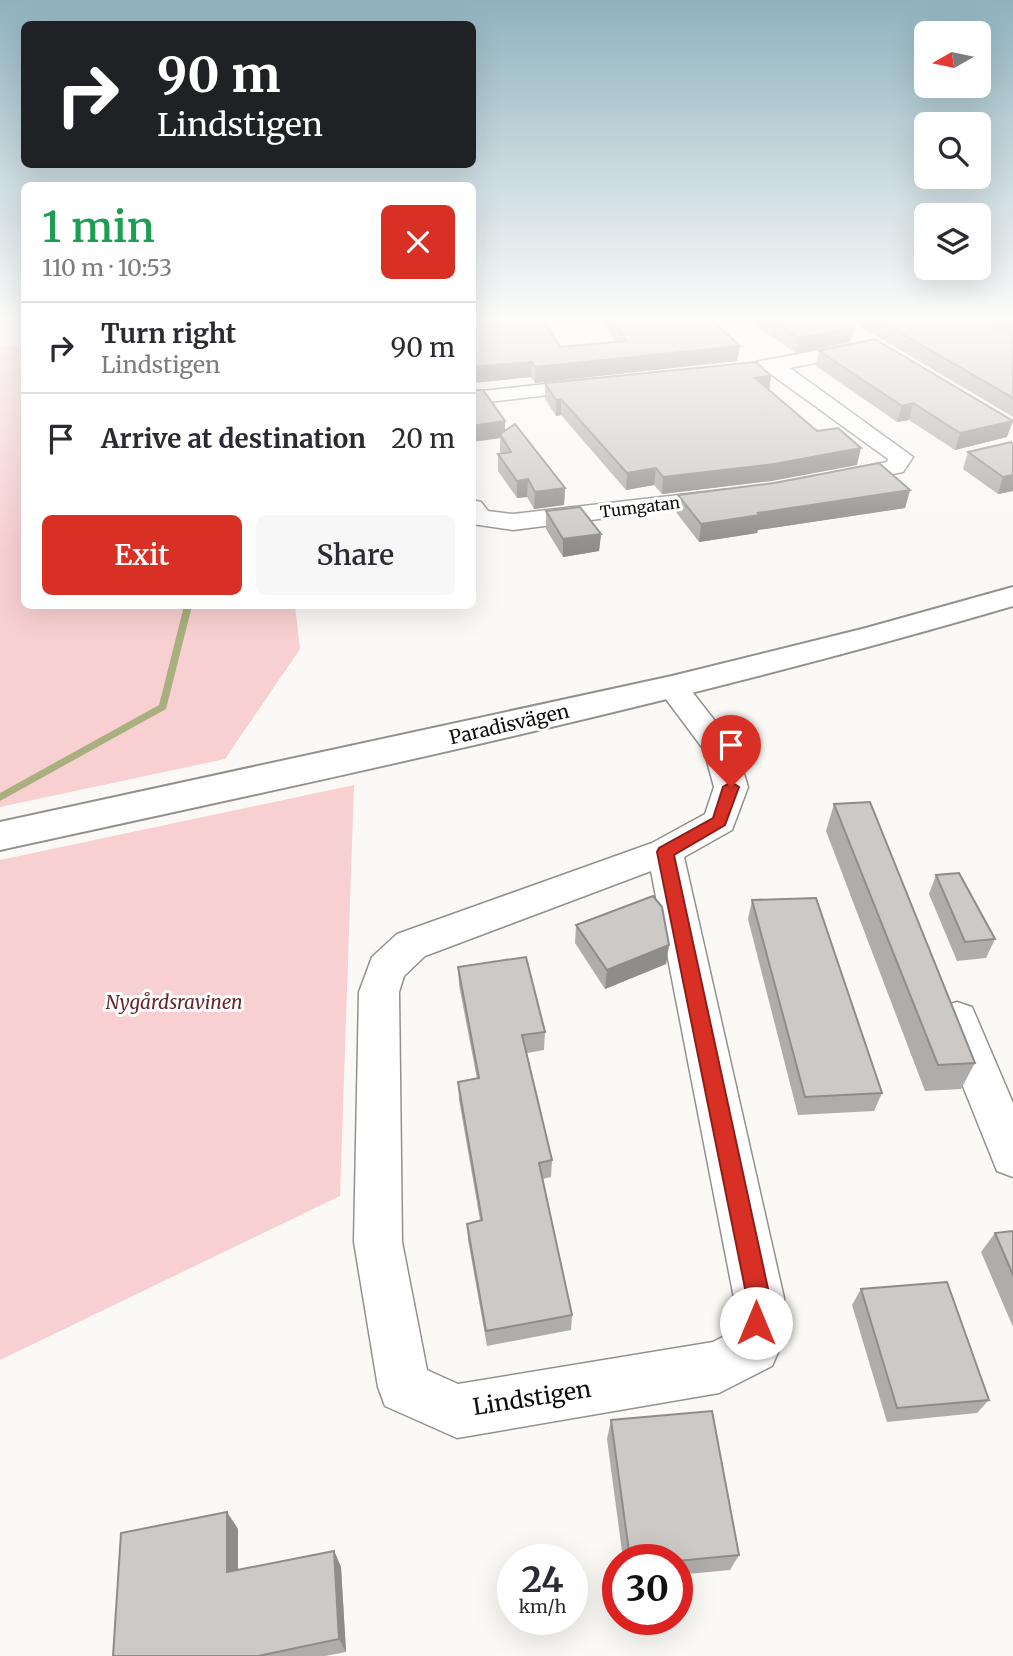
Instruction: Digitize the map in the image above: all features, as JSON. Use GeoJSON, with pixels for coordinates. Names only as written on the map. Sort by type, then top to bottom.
{"type":"FeatureCollection","features":[{"type":"Feature","properties":{"kind":"street"},"geometry":{"type":"LineString","coordinates":[[476,398],[497,395]]}},
{"type":"Feature","properties":{"kind":"street"},"geometry":{"type":"LineString","coordinates":[[815,395],[901,457],[895,467],[820,482]]}},
{"type":"Feature","properties":{"kind":"street","name":"Tumgatan"},"geometry":{"type":"LineString","coordinates":[[476,512],[480,518],[513,522],[744,495]]}},
{"type":"Feature","properties":{"kind":"street","name":"Paradisvägen"},"geometry":{"type":"LineString","coordinates":[[0,836],[672,687],[928,621],[1013,596]]}},
{"type":"Feature","properties":{"kind":"street","name":"Lindstigen"},"geometry":{"type":"LineString","coordinates":[[665,852],[759,1298],[754,1348],[719,1367],[457,1410],[404,1388],[378,1242],[379,992],[386,968],[411,945],[665,852],[720,821],[731,787],[720,748],[672,687]]}},
{"type":"Feature","properties":{"kind":"street"},"geometry":{"type":"LineString","coordinates":[[942,980],[1013,1156]]}},
{"type":"Feature","properties":{"kind":"green space"},"geometry":{"type":"Polygon","coordinates":[[[0,395],[21,395],[21,609],[295,609],[300,649],[225,759],[0,807],[0,395]]]}},
{"type":"Feature","properties":{"kind":"green space","name":"Nygårdsravinen"},"geometry":{"type":"Polygon","coordinates":[[[354,785],[340,1196],[0,1360],[0,860],[354,785]]]}},
{"type":"Feature","properties":{"kind":"building"},"geometry":{"type":"Polygon","coordinates":[[[476,395],[487,395],[505,421],[476,425],[476,395]]]}},
{"type":"Feature","properties":{"kind":"building"},"geometry":{"type":"Polygon","coordinates":[[[553,395],[775,395],[817,431],[838,428],[861,448],[774,464],[663,477],[656,468],[627,473],[561,399],[556,400],[553,395]]]}},
{"type":"Feature","properties":{"kind":"building"},"geometry":{"type":"Polygon","coordinates":[[[886,395],[970,395],[1013,421],[960,433],[913,403],[902,406],[886,395]]]}},
{"type":"Feature","properties":{"kind":"building"},"geometry":{"type":"Polygon","coordinates":[[[515,424],[565,488],[535,492],[528,479],[517,481],[498,454],[511,452],[500,434],[515,424]]]}},
{"type":"Feature","properties":{"kind":"building"},"geometry":{"type":"Polygon","coordinates":[[[1011,442],[1013,475],[1003,477],[968,452],[1011,442]]]}},
{"type":"Feature","properties":{"kind":"building"},"geometry":{"type":"Polygon","coordinates":[[[879,463],[910,490],[701,524],[678,495],[774,483],[879,463]]]}},
{"type":"Feature","properties":{"kind":"building"},"geometry":{"type":"Polygon","coordinates":[[[580,507],[601,534],[563,539],[546,511],[580,507]]]}},
{"type":"Feature","properties":{"kind":"building"},"geometry":{"type":"Polygon","coordinates":[[[870,802],[975,1063],[938,1065],[834,804],[870,802]]]}},
{"type":"Feature","properties":{"kind":"building"},"geometry":{"type":"Polygon","coordinates":[[[959,873],[995,939],[965,942],[936,875],[959,873]]]}},
{"type":"Feature","properties":{"kind":"building"},"geometry":{"type":"Polygon","coordinates":[[[653,896],[662,907],[669,945],[607,970],[576,925],[653,896]]]}},
{"type":"Feature","properties":{"kind":"building"},"geometry":{"type":"Polygon","coordinates":[[[816,898],[882,1093],[805,1097],[752,900],[816,898]]]}},
{"type":"Feature","properties":{"kind":"building"},"geometry":{"type":"Polygon","coordinates":[[[526,957],[545,1032],[522,1035],[552,1160],[539,1163],[572,1315],[486,1331],[467,1224],[482,1220],[458,1082],[479,1078],[458,967],[526,957]]]}},
{"type":"Feature","properties":{"kind":"building"},"geometry":{"type":"Polygon","coordinates":[[[1013,1231],[1013,1275],[995,1233],[1013,1231]]]}},
{"type":"Feature","properties":{"kind":"building"},"geometry":{"type":"Polygon","coordinates":[[[947,1282],[989,1400],[897,1408],[861,1289],[947,1282]]]}},
{"type":"Feature","properties":{"kind":"building"},"geometry":{"type":"Polygon","coordinates":[[[712,1411],[739,1555],[693,1559],[693,1544],[628,1544],[611,1420],[712,1411]]]}},
{"type":"Feature","properties":{"kind":"building"},"geometry":{"type":"Polygon","coordinates":[[[227,1512],[227,1572],[334,1551],[339,1639],[258,1656],[113,1656],[121,1533],[227,1512]]]}},
{"type":"Feature","properties":{"kind":"waterway"},"geometry":{"type":"LineString","coordinates":[[0,797],[163,707],[187,609]]}},
{"type":"Feature","properties":{"kind":"route"},"geometry":{"type":"LineString","coordinates":[[731,787],[720,821],[665,852],[759,1298],[756,1323]]}}]}
